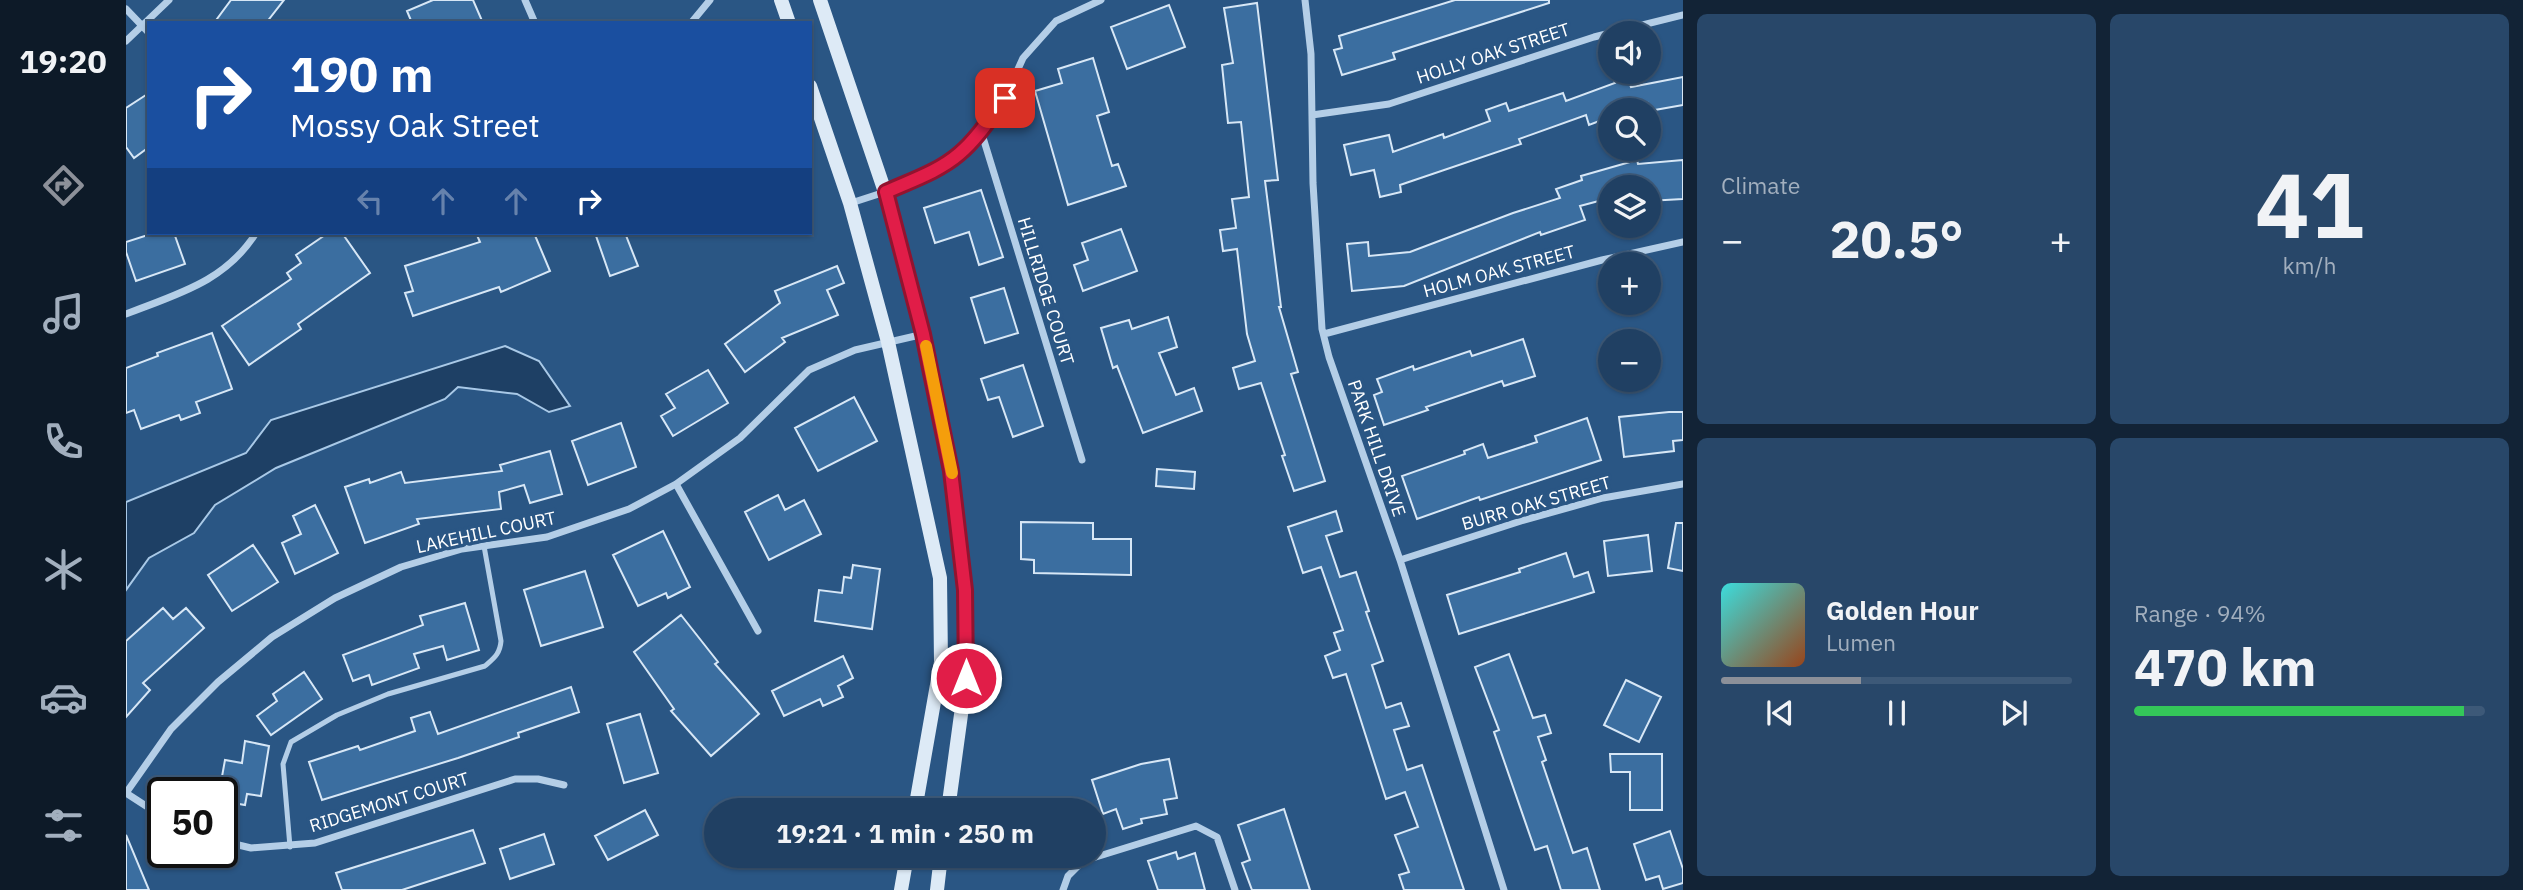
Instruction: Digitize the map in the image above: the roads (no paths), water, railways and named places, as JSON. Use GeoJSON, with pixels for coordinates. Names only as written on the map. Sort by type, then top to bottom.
{"type":"FeatureCollection","features":[{"type":"Feature","properties":{"kind":"main road"},"geometry":{"type":"LineString","coordinates":[[781,0],[788,21]]}},
{"type":"Feature","properties":{"kind":"main road"},"geometry":{"type":"LineString","coordinates":[[820,0],[886,192],[923,334],[951,471],[965,590],[966,678],[950,798]]}},
{"type":"Feature","properties":{"kind":"main road"},"geometry":{"type":"LineString","coordinates":[[812,92],[850,203],[888,342],[940,578],[941,663],[917,798]]}},
{"type":"Feature","properties":{"kind":"main road"},"geometry":{"type":"LineString","coordinates":[[901,890],[905,868]]}},
{"type":"Feature","properties":{"kind":"main road"},"geometry":{"type":"LineString","coordinates":[[937,890],[940,868]]}},
{"type":"Feature","properties":{"kind":"street"},"geometry":{"type":"LineString","coordinates":[[153,21],[169,0]]}},
{"type":"Feature","properties":{"kind":"street"},"geometry":{"type":"LineString","coordinates":[[525,0],[534,21]]}},
{"type":"Feature","properties":{"kind":"street"},"geometry":{"type":"LineString","coordinates":[[693,21],[710,0]]}},
{"type":"Feature","properties":{"kind":"street"},"geometry":{"type":"LineString","coordinates":[[850,203],[886,192],[934,171],[959,154],[981,131],[1005,98],[1023,58],[1039,39],[1056,21],[1101,0]]}},
{"type":"Feature","properties":{"kind":"street","name":"PARK HILL DRIVE"},"geometry":{"type":"LineString","coordinates":[[1305,0],[1311,54],[1313,183],[1324,334],[1329,357],[1400,561],[1504,890]]}},
{"type":"Feature","properties":{"kind":"street"},"geometry":{"type":"LineString","coordinates":[[126,9],[146,30],[126,41]]}},
{"type":"Feature","properties":{"kind":"street","name":"HOLLY OAK STREET"},"geometry":{"type":"LineString","coordinates":[[1312,115],[1389,104],[1594,37],[1683,15]]}},
{"type":"Feature","properties":{"kind":"street","name":"HILLRIDGE COURT"},"geometry":{"type":"LineString","coordinates":[[981,131],[1082,460]]}},
{"type":"Feature","properties":{"kind":"street"},"geometry":{"type":"LineString","coordinates":[[126,314],[192,289],[219,274],[246,248],[255,235]]}},
{"type":"Feature","properties":{"kind":"street","name":"HOLM OAK STREET"},"geometry":{"type":"LineString","coordinates":[[1324,334],[1602,260],[1683,242]]}},
{"type":"Feature","properties":{"kind":"street","name":"LAKEHILL COURT"},"geometry":{"type":"LineString","coordinates":[[126,793],[172,729],[218,682],[272,637],[335,598],[401,567],[462,549],[547,537],[629,509],[676,484],[740,438],[809,370],[855,350],[923,334]]}},
{"type":"Feature","properties":{"kind":"street"},"geometry":{"type":"LineString","coordinates":[[676,484],[758,631]]}},
{"type":"Feature","properties":{"kind":"street","name":"BURR OAK STREET"},"geometry":{"type":"LineString","coordinates":[[1400,561],[1521,521],[1592,502],[1683,484]]}},
{"type":"Feature","properties":{"kind":"street","name":"RIDGEMONT COURT"},"geometry":{"type":"LineString","coordinates":[[238,845],[251,848],[315,844],[515,779],[538,779],[565,785]]}},
{"type":"Feature","properties":{"kind":"street"},"geometry":{"type":"LineString","coordinates":[[126,793],[147,807]]}},
{"type":"Feature","properties":{"kind":"street"},"geometry":{"type":"LineString","coordinates":[[1063,890],[1068,876],[1083,861],[1196,826],[1217,838],[1235,890]]}},
{"type":"Feature","properties":{"kind":"lane"},"geometry":{"type":"LineString","coordinates":[[290,847],[283,764],[291,743],[337,715],[388,694],[485,666],[500,650],[501,641],[484,546]]}},
{"type":"Feature","properties":{"kind":"water"},"geometry":{"type":"Polygon","coordinates":[[[505,346],[539,361],[570,406],[549,412],[517,394],[458,387],[445,399],[276,468],[215,505],[194,533],[149,558],[126,590],[126,502],[246,453],[271,420],[505,346]]]}}]}
